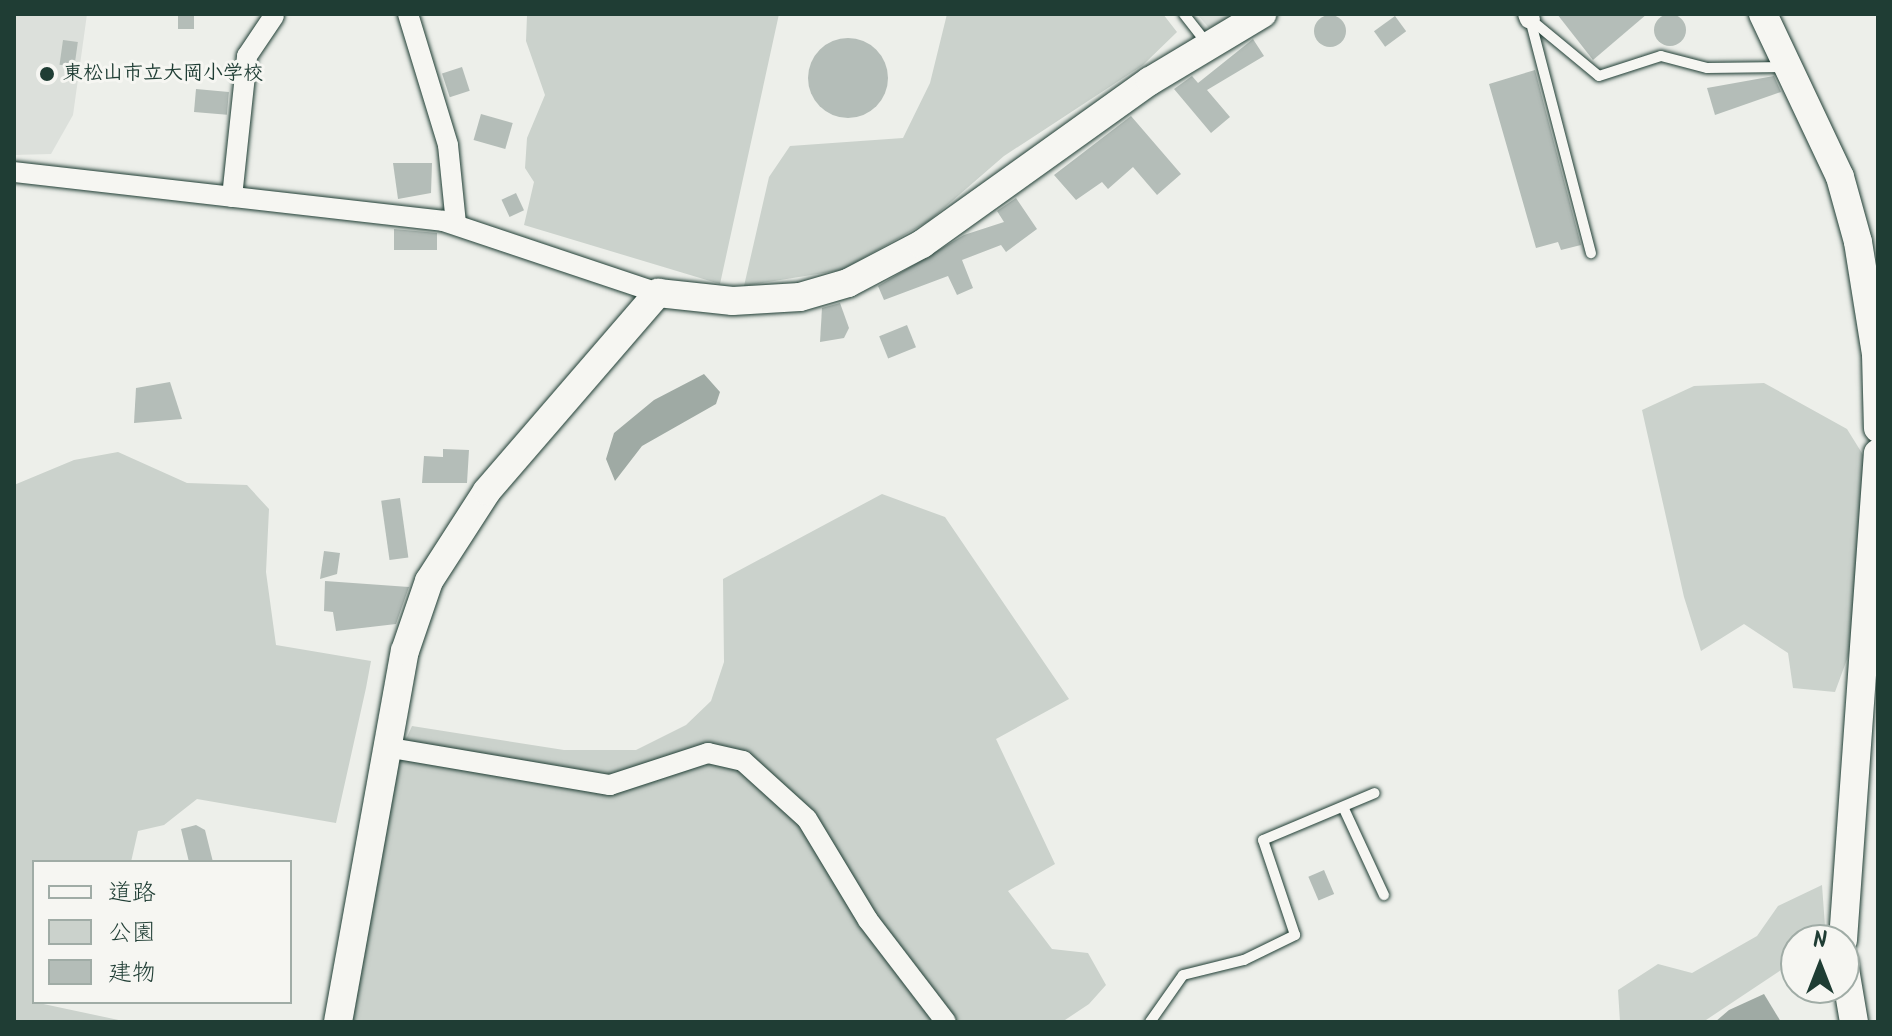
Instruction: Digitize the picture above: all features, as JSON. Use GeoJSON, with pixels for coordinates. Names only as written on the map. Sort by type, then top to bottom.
{"type":"FeatureCollection","features":[{"type":"Feature","properties":{"kind":"street"},"geometry":{"type":"LineString","coordinates":[[408,14],[448,145],[456,224]]}},
{"type":"Feature","properties":{"kind":"street"},"geometry":{"type":"LineString","coordinates":[[14,172],[456,224],[658,293],[733,301],[800,297],[848,283],[922,244],[1207,43],[1262,14]]}},
{"type":"Feature","properties":{"kind":"street"},"geometry":{"type":"LineString","coordinates":[[1763,14],[1840,177],[1858,242],[1876,354],[1878,428]]}},
{"type":"Feature","properties":{"kind":"street"},"geometry":{"type":"LineString","coordinates":[[232,197],[247,56],[274,16]]}},
{"type":"Feature","properties":{"kind":"street"},"geometry":{"type":"LineString","coordinates":[[338,1022],[417,609],[451,542],[658,293]]}},
{"type":"Feature","properties":{"kind":"street"},"geometry":{"type":"LineString","coordinates":[[1844,924],[1875,548],[1878,453]]}},
{"type":"Feature","properties":{"kind":"street"},"geometry":{"type":"LineString","coordinates":[[391,748],[610,785],[708,753],[743,761],[807,819],[868,920],[946,1022]]}},
{"type":"Feature","properties":{"kind":"lane"},"geometry":{"type":"LineString","coordinates":[[1184,14],[1207,43]]}},
{"type":"Feature","properties":{"kind":"lane"},"geometry":{"type":"LineString","coordinates":[[1529,17],[1599,76],[1661,56],[1718,69],[1789,67]]}},
{"type":"Feature","properties":{"kind":"lane"},"geometry":{"type":"LineString","coordinates":[[1529,17],[1591,253]]}},
{"type":"Feature","properties":{"kind":"lane"},"geometry":{"type":"LineString","coordinates":[[1150,1022],[1183,975],[1244,960],[1295,935],[1263,840],[1344,809],[1375,793]]}},
{"type":"Feature","properties":{"kind":"lane"},"geometry":{"type":"LineString","coordinates":[[1344,809],[1384,895]]}},
{"type":"Feature","properties":{"kind":"shaded area","name":"東松山市立大岡小学校"},"geometry":{"type":"Polygon","coordinates":[[[14,14],[87,14],[73,115],[51,154],[14,155],[14,14]]]}},
{"type":"Feature","properties":{"kind":"shaded area"},"geometry":{"type":"Polygon","coordinates":[[[1197,14],[1236,14],[1209,28],[1197,14]]]}},
{"type":"Feature","properties":{"kind":"shaded area"},"geometry":{"type":"Polygon","coordinates":[[[704,374],[720,392],[716,404],[642,446],[615,481],[606,459],[614,433],[654,400],[704,374]]]}},
{"type":"Feature","properties":{"kind":"shaded area"},"geometry":{"type":"Polygon","coordinates":[[[1764,994],[1781,1022],[1715,1022],[1729,1010],[1764,994]]]}},
{"type":"Feature","properties":{"kind":"green space"},"geometry":{"type":"Polygon","coordinates":[[[779,14],[720,284],[524,225],[534,182],[525,168],[527,138],[545,95],[526,41],[527,15],[779,14]]]}},
{"type":"Feature","properties":{"kind":"green space"},"geometry":{"type":"Polygon","coordinates":[[[947,14],[1163,14],[1177,32],[1143,65],[1004,156],[929,221],[842,270],[744,286],[769,177],[790,146],[903,138],[930,83],[947,14]]]}},
{"type":"Feature","properties":{"kind":"green space"},"geometry":{"type":"Polygon","coordinates":[[[1764,383],[1847,429],[1865,458],[1850,651],[1835,692],[1793,688],[1788,653],[1744,624],[1701,651],[1684,597],[1642,410],[1694,386],[1764,383]]]}},
{"type":"Feature","properties":{"kind":"green space"},"geometry":{"type":"Polygon","coordinates":[[[118,452],[187,483],[247,485],[269,509],[266,572],[276,645],[371,661],[336,823],[197,799],[164,825],[138,831],[131,860],[32,860],[32,1004],[128,1022],[14,1022],[14,485],[74,460],[118,452]]]}},
{"type":"Feature","properties":{"kind":"green space"},"geometry":{"type":"Polygon","coordinates":[[[882,494],[945,517],[1069,699],[996,739],[1055,864],[1008,891],[1052,949],[1088,953],[1106,985],[1089,1004],[1062,1022],[349,1022],[391,773],[412,726],[564,750],[636,750],[686,725],[711,701],[724,662],[723,579],[882,494]]]}},
{"type":"Feature","properties":{"kind":"green space"},"geometry":{"type":"Polygon","coordinates":[[[1822,885],[1825,924],[1780,924],[1780,971],[1703,1022],[1620,1022],[1618,990],[1658,964],[1692,973],[1757,936],[1778,906],[1822,885]]]}},
{"type":"Feature","properties":{"kind":"building"},"geometry":{"type":"Polygon","coordinates":[[[178,14],[194,14],[194,29],[178,29],[178,14]]]}},
{"type":"Feature","properties":{"kind":"building"},"geometry":{"type":"Polygon","coordinates":[[[1557,14],[1647,14],[1593,60],[1557,14]]]}},
{"type":"Feature","properties":{"kind":"building"},"geometry":{"type":"Polygon","coordinates":[[[1670,14],[1681,19],[1686,30],[1681,41],[1670,46],[1659,41],[1654,30],[1659,19],[1670,14]]]}},
{"type":"Feature","properties":{"kind":"building"},"geometry":{"type":"Polygon","coordinates":[[[1330,15],[1341,20],[1346,31],[1341,42],[1330,47],[1319,42],[1314,31],[1319,20],[1330,15]]]}},
{"type":"Feature","properties":{"kind":"building"},"geometry":{"type":"Polygon","coordinates":[[[1395,16],[1406,31],[1385,47],[1374,31],[1395,16]]]}},
{"type":"Feature","properties":{"kind":"building"},"geometry":{"type":"Polygon","coordinates":[[[848,38],[863,41],[876,50],[885,63],[888,78],[885,93],[876,106],[863,115],[848,118],[833,115],[820,106],[811,93],[808,78],[811,63],[820,50],[833,41],[848,38]]]}},
{"type":"Feature","properties":{"kind":"building"},"geometry":{"type":"Polygon","coordinates":[[[1253,39],[1264,56],[1207,90],[1230,117],[1211,133],[1174,89],[1192,76],[1198,83],[1253,39]]]}},
{"type":"Feature","properties":{"kind":"building"},"geometry":{"type":"Polygon","coordinates":[[[63,40],[78,42],[74,67],[60,65],[63,40]]]}},
{"type":"Feature","properties":{"kind":"building"},"geometry":{"type":"Polygon","coordinates":[[[462,67],[470,91],[450,97],[442,73],[462,67]]]}},
{"type":"Feature","properties":{"kind":"building"},"geometry":{"type":"Polygon","coordinates":[[[1535,70],[1581,245],[1561,250],[1558,242],[1536,248],[1489,84],[1535,70]]]}},
{"type":"Feature","properties":{"kind":"building"},"geometry":{"type":"Polygon","coordinates":[[[1774,76],[1781,92],[1715,115],[1707,88],[1774,76]]]}},
{"type":"Feature","properties":{"kind":"building"},"geometry":{"type":"Polygon","coordinates":[[[196,89],[229,92],[227,115],[194,112],[196,89]]]}},
{"type":"Feature","properties":{"kind":"building"},"geometry":{"type":"Polygon","coordinates":[[[481,114],[513,123],[505,149],[474,140],[481,114]]]}},
{"type":"Feature","properties":{"kind":"building"},"geometry":{"type":"Polygon","coordinates":[[[1131,116],[1181,174],[1157,195],[1133,167],[1108,189],[1102,182],[1076,200],[1054,175],[1131,116]]]}},
{"type":"Feature","properties":{"kind":"building"},"geometry":{"type":"Polygon","coordinates":[[[393,163],[432,163],[431,193],[398,199],[393,163]]]}},
{"type":"Feature","properties":{"kind":"building"},"geometry":{"type":"Polygon","coordinates":[[[516,193],[524,210],[510,217],[501,200],[516,193]]]}},
{"type":"Feature","properties":{"kind":"building"},"geometry":{"type":"Polygon","coordinates":[[[1016,198],[1037,229],[1006,252],[1001,245],[962,260],[973,288],[957,295],[948,276],[884,300],[878,286],[964,235],[1004,222],[997,211],[1016,198]]]}},
{"type":"Feature","properties":{"kind":"building"},"geometry":{"type":"Polygon","coordinates":[[[394,229],[437,233],[437,250],[394,250],[394,229]]]}},
{"type":"Feature","properties":{"kind":"building"},"geometry":{"type":"Polygon","coordinates":[[[840,303],[849,328],[844,338],[820,342],[822,308],[840,303]]]}},
{"type":"Feature","properties":{"kind":"building"},"geometry":{"type":"Polygon","coordinates":[[[907,325],[916,347],[888,358],[879,336],[907,325]]]}},
{"type":"Feature","properties":{"kind":"building"},"geometry":{"type":"Polygon","coordinates":[[[170,382],[182,419],[134,423],[136,388],[170,382]]]}},
{"type":"Feature","properties":{"kind":"building"},"geometry":{"type":"Polygon","coordinates":[[[443,449],[469,450],[467,483],[422,483],[424,456],[443,457],[443,449]]]}},
{"type":"Feature","properties":{"kind":"building"},"geometry":{"type":"Polygon","coordinates":[[[400,498],[408,557],[390,560],[381,501],[400,498]]]}},
{"type":"Feature","properties":{"kind":"building"},"geometry":{"type":"Polygon","coordinates":[[[324,551],[340,553],[337,574],[320,579],[324,551]]]}},
{"type":"Feature","properties":{"kind":"building"},"geometry":{"type":"Polygon","coordinates":[[[325,581],[409,587],[396,624],[336,631],[333,612],[324,611],[325,581]]]}},
{"type":"Feature","properties":{"kind":"building"},"geometry":{"type":"Polygon","coordinates":[[[196,825],[205,830],[212,860],[189,860],[181,829],[196,825]]]}},
{"type":"Feature","properties":{"kind":"building"},"geometry":{"type":"Polygon","coordinates":[[[1324,870],[1334,894],[1319,901],[1308,877],[1324,870]]]}},
{"type":"Feature","properties":{"kind":"place","name":"東松山市立大岡小学校"},"geometry":{"type":"Point","coordinates":[47,74]}}]}
